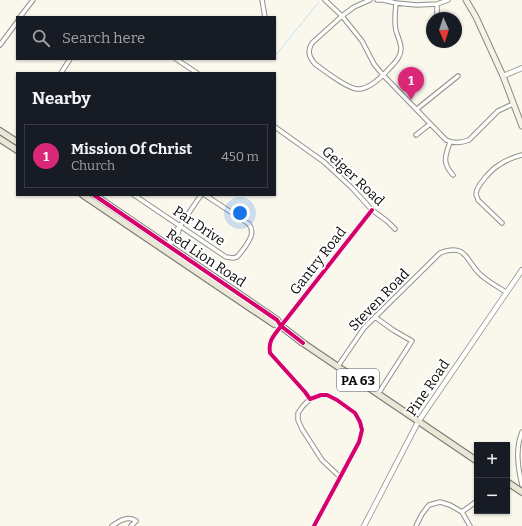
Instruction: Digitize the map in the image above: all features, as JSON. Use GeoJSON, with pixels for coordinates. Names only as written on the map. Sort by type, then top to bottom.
{"type":"FeatureCollection","features":[{"type":"Feature","properties":{"kind":"main road"},"geometry":{"type":"LineString","coordinates":[[466,0],[478,21],[503,76],[522,126]]}},
{"type":"Feature","properties":{"kind":"main road"},"geometry":{"type":"LineString","coordinates":[[0,131],[16,144]]}},
{"type":"Feature","properties":{"kind":"main road"},"geometry":{"type":"LineString","coordinates":[[0,139],[16,144]]}},
{"type":"Feature","properties":{"kind":"main road","name":"Red Lion Road"},"geometry":{"type":"LineString","coordinates":[[85,196],[277,320],[281,326],[303,343],[474,459]]}},
{"type":"Feature","properties":{"kind":"main road","name":"Red Lion Road"},"geometry":{"type":"LineString","coordinates":[[95,196],[166,248]]}},
{"type":"Feature","properties":{"kind":"main road"},"geometry":{"type":"LineString","coordinates":[[510,484],[522,492]]}},
{"type":"Feature","properties":{"kind":"street"},"geometry":{"type":"LineString","coordinates":[[21,16],[33,0]]}},
{"type":"Feature","properties":{"kind":"street"},"geometry":{"type":"LineString","coordinates":[[262,0],[265,16]]}},
{"type":"Feature","properties":{"kind":"street"},"geometry":{"type":"LineString","coordinates":[[326,0],[342,16],[362,41],[374,64],[383,75],[446,140],[457,143],[469,140],[498,111],[513,104]]}},
{"type":"Feature","properties":{"kind":"street"},"geometry":{"type":"LineString","coordinates":[[370,0],[354,7],[342,16],[312,43],[309,52],[311,59],[315,64],[348,87],[358,90],[369,86],[383,75],[400,56],[401,49],[395,20],[396,3]]}},
{"type":"Feature","properties":{"kind":"street"},"geometry":{"type":"LineString","coordinates":[[377,0],[417,4],[437,4],[448,0]]}},
{"type":"Feature","properties":{"kind":"street"},"geometry":{"type":"LineString","coordinates":[[437,4],[437,12]]}},
{"type":"Feature","properties":{"kind":"street"},"geometry":{"type":"LineString","coordinates":[[0,45],[16,23]]}},
{"type":"Feature","properties":{"kind":"street"},"geometry":{"type":"LineString","coordinates":[[62,72],[69,60]]}},
{"type":"Feature","properties":{"kind":"street"},"geometry":{"type":"LineString","coordinates":[[178,60],[196,72]]}},
{"type":"Feature","properties":{"kind":"street"},"geometry":{"type":"LineString","coordinates":[[503,76],[522,68]]}},
{"type":"Feature","properties":{"kind":"street"},"geometry":{"type":"LineString","coordinates":[[416,109],[458,76]]}},
{"type":"Feature","properties":{"kind":"street"},"geometry":{"type":"LineString","coordinates":[[416,135],[430,124]]}},
{"type":"Feature","properties":{"kind":"street","name":"Geiger Road"},"geometry":{"type":"LineString","coordinates":[[276,128],[324,162],[352,188],[372,210],[387,221],[394,229]]}},
{"type":"Feature","properties":{"kind":"street"},"geometry":{"type":"LineString","coordinates":[[450,142],[445,156],[445,163],[453,175]]}},
{"type":"Feature","properties":{"kind":"street"},"geometry":{"type":"LineString","coordinates":[[502,223],[478,200],[476,195],[480,184],[498,165],[522,155]]}},
{"type":"Feature","properties":{"kind":"street","name":"Par Drive"},"geometry":{"type":"LineString","coordinates":[[135,196],[226,257],[233,258],[239,256],[251,238],[252,230],[248,224],[206,196]]}},
{"type":"Feature","properties":{"kind":"street"},"geometry":{"type":"LineString","coordinates":[[166,248],[176,229],[180,226],[200,196]]}},
{"type":"Feature","properties":{"kind":"street","name":"Gantry Road"},"geometry":{"type":"LineString","coordinates":[[310,399],[270,353],[269,345],[281,326],[372,210]]}},
{"type":"Feature","properties":{"kind":"street","name":"Steven Road"},"geometry":{"type":"LineString","coordinates":[[338,366],[364,328],[440,253],[454,249],[462,253],[468,258],[482,276],[506,292]]}},
{"type":"Feature","properties":{"kind":"street","name":"Pine Road"},"geometry":{"type":"LineString","coordinates":[[364,526],[418,422],[522,270]]}},
{"type":"Feature","properties":{"kind":"street"},"geometry":{"type":"LineString","coordinates":[[375,317],[412,341],[378,394]]}},
{"type":"Feature","properties":{"kind":"street"},"geometry":{"type":"LineString","coordinates":[[314,526],[340,477],[358,442],[362,430],[355,413],[337,400],[321,395],[310,399],[303,406],[298,413],[298,420],[302,429],[322,460],[340,477]]}},
{"type":"Feature","properties":{"kind":"street"},"geometry":{"type":"LineString","coordinates":[[522,432],[518,446],[518,464],[522,485]]}},
{"type":"Feature","properties":{"kind":"street"},"geometry":{"type":"LineString","coordinates":[[416,526],[422,514],[429,505],[440,502],[450,505],[462,512],[470,526]]}},
{"type":"Feature","properties":{"kind":"street"},"geometry":{"type":"LineString","coordinates":[[462,512],[474,503]]}},
{"type":"Feature","properties":{"kind":"street"},"geometry":{"type":"LineString","coordinates":[[112,526],[126,519],[130,518],[136,521],[130,526],[126,522],[126,519]]}},
{"type":"Feature","properties":{"kind":"waterway"},"geometry":{"type":"LineString","coordinates":[[276,55],[319,2]]}},
{"type":"Feature","properties":{"kind":"cycle path"},"geometry":{"type":"LineString","coordinates":[[95,196],[277,320],[281,326],[303,343]]}},
{"type":"Feature","properties":{"kind":"cycle path"},"geometry":{"type":"LineString","coordinates":[[314,526],[359,442],[362,430],[355,413],[337,400],[327,395],[321,395],[310,399],[270,353],[270,345],[272,338],[281,326],[372,210]]}},
{"type":"Feature","properties":{"kind":"place","name":"Mission Of Christ"},"geometry":{"type":"Point","coordinates":[411,100]}}]}
